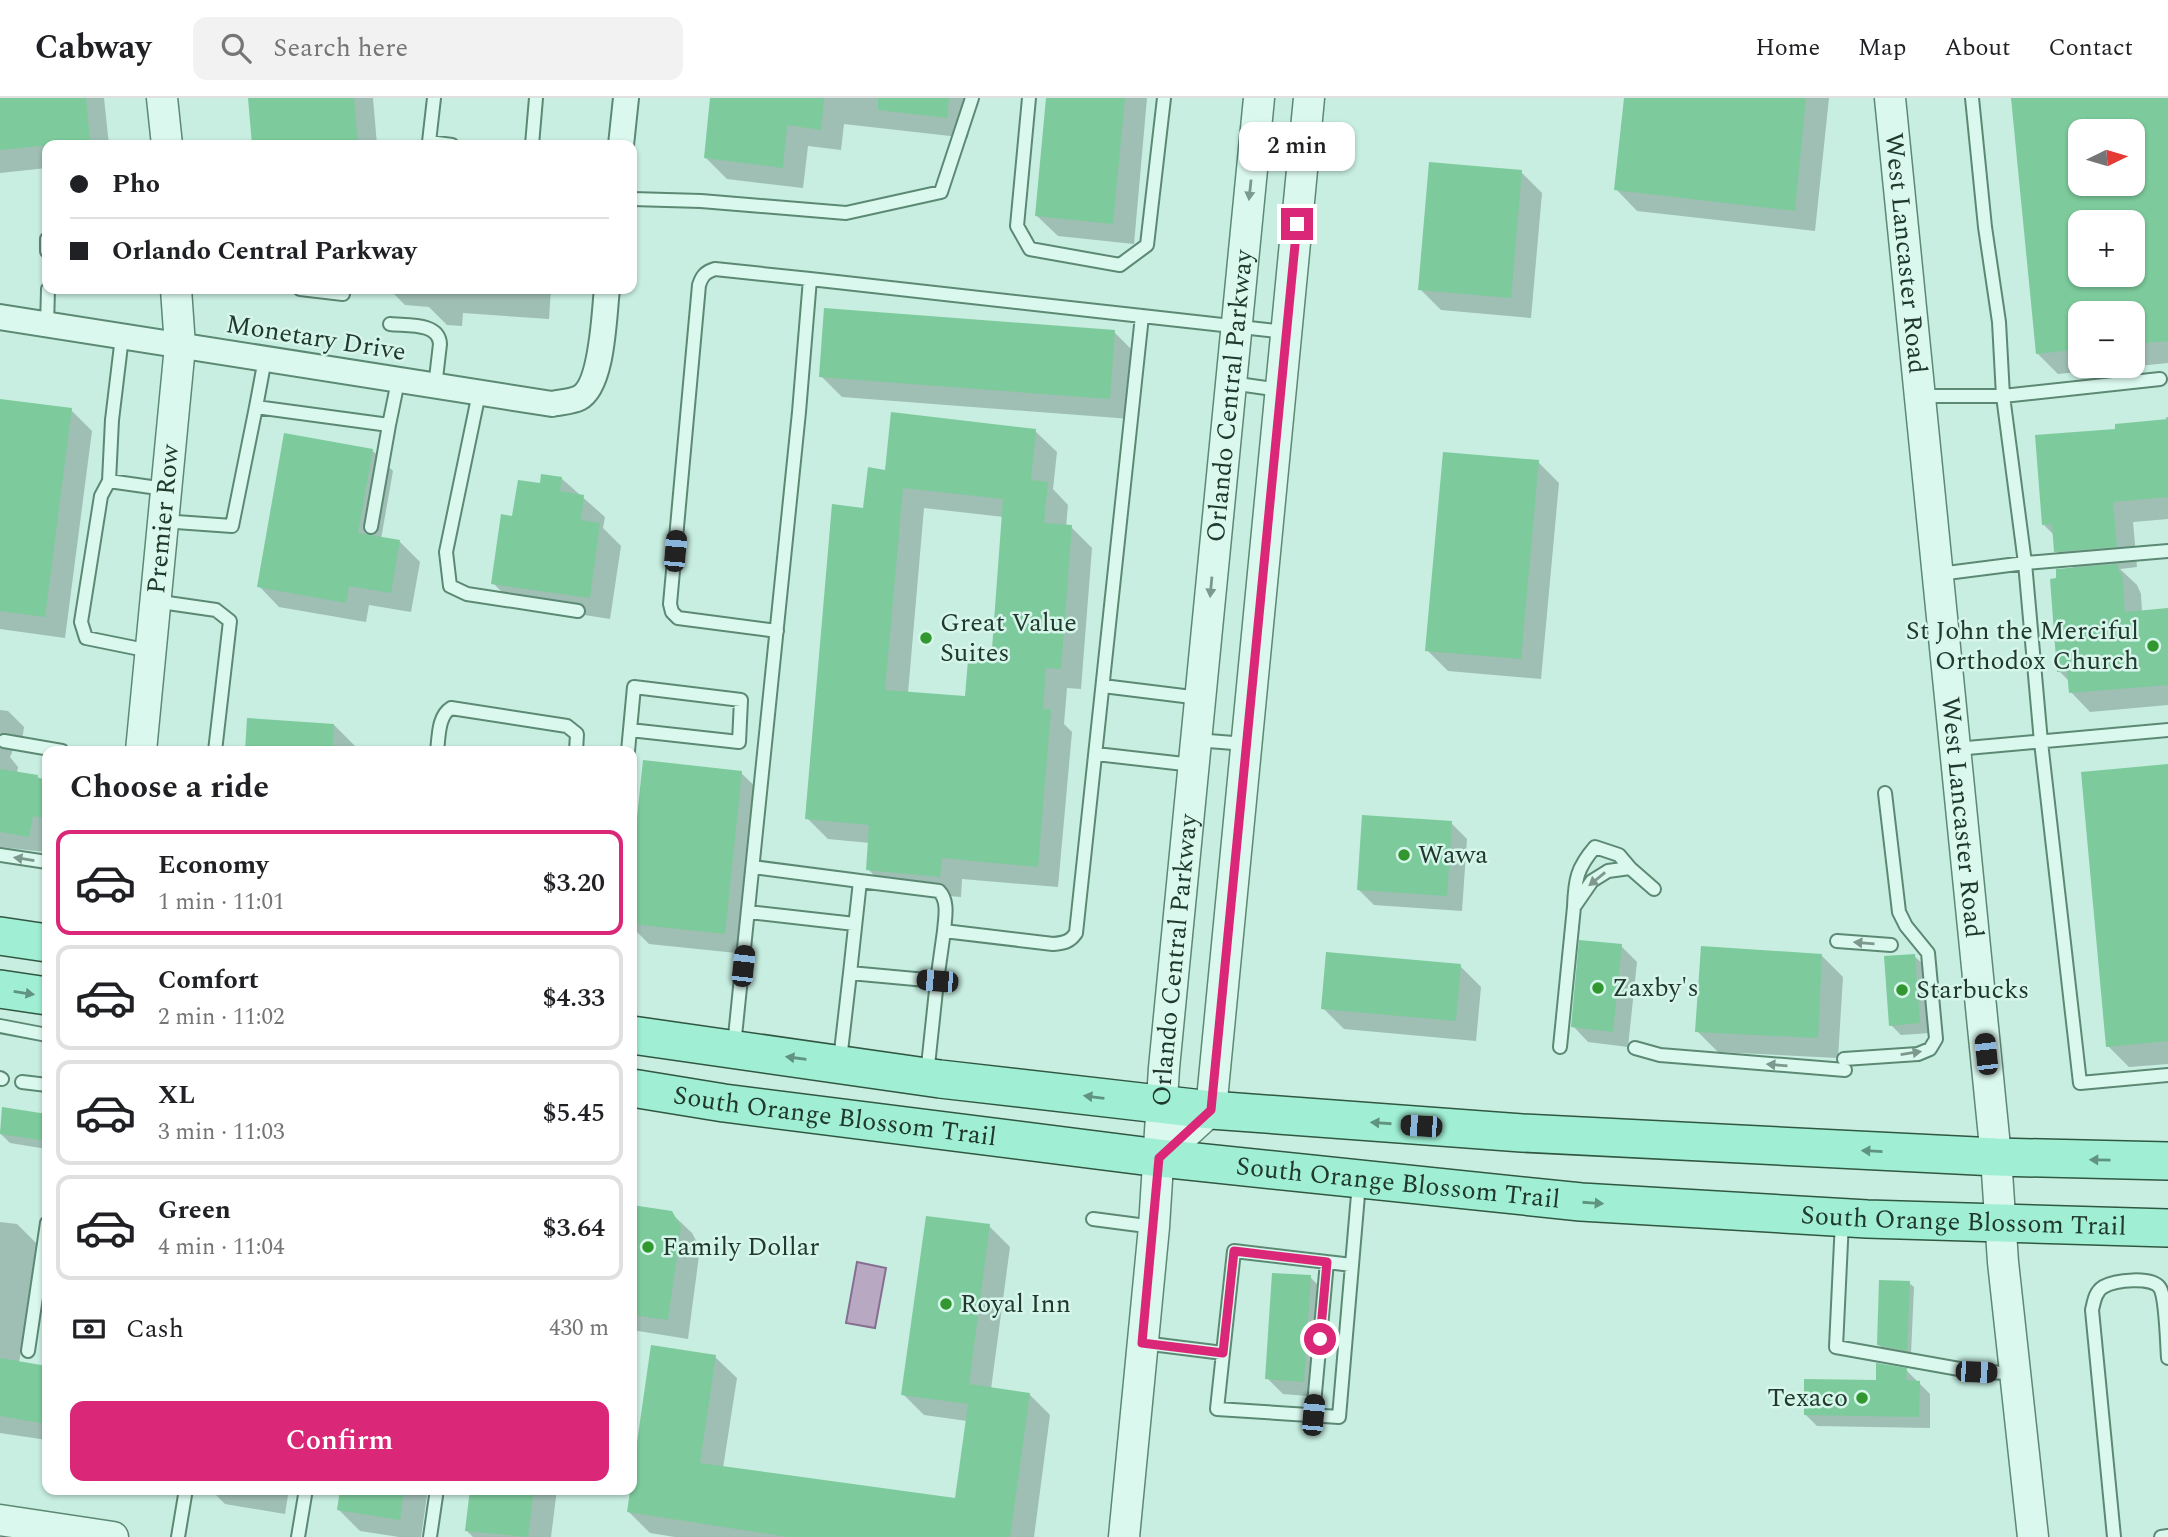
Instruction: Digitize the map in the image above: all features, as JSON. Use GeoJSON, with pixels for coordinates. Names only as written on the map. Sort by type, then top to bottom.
{"type":"FeatureCollection","features":[{"type":"Feature","properties":{"kind":"main road"},"geometry":{"type":"LineString","coordinates":[[0,936],[42,939]]}},
{"type":"Feature","properties":{"kind":"main road"},"geometry":{"type":"LineString","coordinates":[[0,989],[42,995]]}},
{"type":"Feature","properties":{"kind":"main road","name":"South Orange Blossom Trail"},"geometry":{"type":"LineString","coordinates":[[637,1036],[927,1077],[1211,1110],[1522,1133],[1996,1157],[2168,1161]]}},
{"type":"Feature","properties":{"kind":"main road","name":"South Orange Blossom Trail"},"geometry":{"type":"LineString","coordinates":[[637,1089],[724,1103],[1159,1158],[1581,1202],[1842,1217],[2168,1228]]}},
{"type":"Feature","properties":{"kind":"street"},"geometry":{"type":"LineString","coordinates":[[162,98],[166,140]]}},
{"type":"Feature","properties":{"kind":"street"},"geometry":{"type":"LineString","coordinates":[[621,140],[625,98]]}},
{"type":"Feature","properties":{"kind":"street","name":"Orlando Central Parkway"},"geometry":{"type":"LineString","coordinates":[[1159,1158],[1200,698],[1259,98]]}},
{"type":"Feature","properties":{"kind":"street","name":"Orlando Central Parkway"},"geometry":{"type":"LineString","coordinates":[[1159,1158],[1211,1110],[1309,98]]}},
{"type":"Feature","properties":{"kind":"street","name":"West Lancaster Road"},"geometry":{"type":"LineString","coordinates":[[1890,98],[2033,1537]]}},
{"type":"Feature","properties":{"kind":"street","name":"Premier Row"},"geometry":{"type":"LineString","coordinates":[[141,746],[180,346],[176,294]]}},
{"type":"Feature","properties":{"kind":"street","name":"Monetary Drive"},"geometry":{"type":"LineString","coordinates":[[0,317],[552,404],[579,398],[588,389],[600,360],[607,294]]}},
{"type":"Feature","properties":{"kind":"street"},"geometry":{"type":"LineString","coordinates":[[1124,1537],[1159,1158]]}},
{"type":"Feature","properties":{"kind":"street"},"geometry":{"type":"LineString","coordinates":[[0,1520],[66,1534],[113,1537]]}},
{"type":"Feature","properties":{"kind":"lane"},"geometry":{"type":"LineString","coordinates":[[429,140],[435,98]]}},
{"type":"Feature","properties":{"kind":"lane"},"geometry":{"type":"LineString","coordinates":[[532,140],[536,98]]}},
{"type":"Feature","properties":{"kind":"lane"},"geometry":{"type":"LineString","coordinates":[[637,199],[701,201],[846,213],[941,192],[972,98]]}},
{"type":"Feature","properties":{"kind":"lane"},"geometry":{"type":"LineString","coordinates":[[1029,98],[1017,226],[1030,249],[1120,265],[1147,244],[1164,98]]}},
{"type":"Feature","properties":{"kind":"lane"},"geometry":{"type":"LineString","coordinates":[[1972,98],[1985,227],[1999,322],[2003,396],[2025,563],[2041,742],[2080,1083],[2168,1075]]}},
{"type":"Feature","properties":{"kind":"lane"},"geometry":{"type":"LineString","coordinates":[[777,631],[678,618],[670,604],[702,276],[708,271],[715,269],[810,279],[1286,332]]}},
{"type":"Feature","properties":{"kind":"lane"},"geometry":{"type":"LineString","coordinates":[[733,1049],[777,631],[810,279]]}},
{"type":"Feature","properties":{"kind":"lane"},"geometry":{"type":"LineString","coordinates":[[47,326],[48,294]]}},
{"type":"Feature","properties":{"kind":"lane"},"geometry":{"type":"LineString","coordinates":[[944,932],[1053,944],[1071,940],[1076,933],[1142,316]]}},
{"type":"Feature","properties":{"kind":"lane"},"geometry":{"type":"LineString","coordinates":[[390,324],[428,328],[440,338],[435,387]]}},
{"type":"Feature","properties":{"kind":"lane"},"geometry":{"type":"LineString","coordinates":[[122,337],[112,420],[109,481],[100,496],[80,622],[86,638],[150,651]]}},
{"type":"Feature","properties":{"kind":"lane"},"geometry":{"type":"LineString","coordinates":[[162,520],[232,526],[265,359]]}},
{"type":"Feature","properties":{"kind":"lane"},"geometry":{"type":"LineString","coordinates":[[1921,396],[2003,396],[2160,379]]}},
{"type":"Feature","properties":{"kind":"lane"},"geometry":{"type":"LineString","coordinates":[[371,527],[398,381]]}},
{"type":"Feature","properties":{"kind":"lane"},"geometry":{"type":"LineString","coordinates":[[1231,383],[1281,390]]}},
{"type":"Feature","properties":{"kind":"lane"},"geometry":{"type":"LineString","coordinates":[[478,393],[446,552],[450,586],[467,594],[578,611]]}},
{"type":"Feature","properties":{"kind":"lane"},"geometry":{"type":"LineString","coordinates":[[256,407],[389,425]]}},
{"type":"Feature","properties":{"kind":"lane"},"geometry":{"type":"LineString","coordinates":[[109,481],[165,489]]}},
{"type":"Feature","properties":{"kind":"lane"},"geometry":{"type":"LineString","coordinates":[[1938,574],[2025,563],[2168,551]]}},
{"type":"Feature","properties":{"kind":"lane"},"geometry":{"type":"LineString","coordinates":[[154,601],[216,610],[230,621],[216,746]]}},
{"type":"Feature","properties":{"kind":"lane"},"geometry":{"type":"LineString","coordinates":[[1103,686],[1200,698]]}},
{"type":"Feature","properties":{"kind":"lane"},"geometry":{"type":"LineString","coordinates":[[628,746],[634,687],[741,700],[738,742],[630,730]]}},
{"type":"Feature","properties":{"kind":"lane"},"geometry":{"type":"LineString","coordinates":[[438,746],[444,712],[451,708],[567,726],[577,734],[576,746]]}},
{"type":"Feature","properties":{"kind":"lane"},"geometry":{"type":"LineString","coordinates":[[1956,749],[2168,730]]}},
{"type":"Feature","properties":{"kind":"lane"},"geometry":{"type":"LineString","coordinates":[[4,741],[42,748]]}},
{"type":"Feature","properties":{"kind":"lane"},"geometry":{"type":"LineString","coordinates":[[1096,754],[1195,752],[1246,744]]}},
{"type":"Feature","properties":{"kind":"lane"},"geometry":{"type":"LineString","coordinates":[[1636,1048],[1660,1055],[1844,1065],[1918,1054],[1930,1049],[1936,1039],[1928,953],[1917,944],[1899,912],[1885,793]]}},
{"type":"Feature","properties":{"kind":"lane"},"geometry":{"type":"LineString","coordinates":[[1560,1047],[1574,883],[1581,863],[1595,847],[1619,855],[1654,889]]}},
{"type":"Feature","properties":{"kind":"lane"},"geometry":{"type":"LineString","coordinates":[[0,855],[42,861]]}},
{"type":"Feature","properties":{"kind":"lane"},"geometry":{"type":"LineString","coordinates":[[753,867],[939,891],[944,895],[944,932],[927,1077]]}},
{"type":"Feature","properties":{"kind":"lane"},"geometry":{"type":"LineString","coordinates":[[1574,907],[1592,881],[1608,871],[1630,868]]}},
{"type":"Feature","properties":{"kind":"lane"},"geometry":{"type":"LineString","coordinates":[[839,1065],[860,881]]}},
{"type":"Feature","properties":{"kind":"lane"},"geometry":{"type":"LineString","coordinates":[[748,912],[855,924]]}},
{"type":"Feature","properties":{"kind":"lane"},"geometry":{"type":"LineString","coordinates":[[1837,941],[1891,946]]}},
{"type":"Feature","properties":{"kind":"lane"},"geometry":{"type":"LineString","coordinates":[[850,973],[937,981]]}},
{"type":"Feature","properties":{"kind":"lane"},"geometry":{"type":"LineString","coordinates":[[0,1027],[24,1034],[42,1035]]}},
{"type":"Feature","properties":{"kind":"lane"},"geometry":{"type":"LineString","coordinates":[[22,1082],[42,1084]]}},
{"type":"Feature","properties":{"kind":"lane"},"geometry":{"type":"LineString","coordinates":[[1352,1265],[1234,1251],[1217,1409],[1339,1417],[1352,1265],[1359,1179]]}},
{"type":"Feature","properties":{"kind":"lane"},"geometry":{"type":"LineString","coordinates":[[1842,1217],[1836,1348],[1976,1372],[2016,1373]]}},
{"type":"Feature","properties":{"kind":"lane"},"geometry":{"type":"LineString","coordinates":[[1093,1219],[1154,1227]]}},
{"type":"Feature","properties":{"kind":"lane"},"geometry":{"type":"LineString","coordinates":[[27,1351],[42,1255]]}},
{"type":"Feature","properties":{"kind":"lane"},"geometry":{"type":"LineString","coordinates":[[1313,1415],[1327,1262]]}},
{"type":"Feature","properties":{"kind":"lane"},"geometry":{"type":"LineString","coordinates":[[2114,1537],[2092,1310],[2095,1296],[2102,1287],[2116,1282],[2150,1280],[2164,1287],[2168,1358]]}},
{"type":"Feature","properties":{"kind":"lane"},"geometry":{"type":"LineString","coordinates":[[1142,1343],[1223,1353]]}},
{"type":"Feature","properties":{"kind":"lane"},"geometry":{"type":"LineString","coordinates":[[178,1537],[185,1495]]}},
{"type":"Feature","properties":{"kind":"lane"},"geometry":{"type":"LineString","coordinates":[[298,1537],[305,1495]]}},
{"type":"Feature","properties":{"kind":"lane"},"geometry":{"type":"LineString","coordinates":[[430,1537],[436,1495]]}},
{"type":"Feature","properties":{"kind":"lane"},"geometry":{"type":"LineString","coordinates":[[2161,1537],[2168,1536]]}},
{"type":"Feature","properties":{"kind":"shaded area"},"geometry":{"type":"Polygon","coordinates":[[[857,1262],[886,1268],[875,1328],[846,1323],[857,1262]]]}},
{"type":"Feature","properties":{"kind":"building"},"geometry":{"type":"Polygon","coordinates":[[[0,98],[86,98],[90,140],[42,140],[42,146],[0,150],[0,98]]]}},
{"type":"Feature","properties":{"kind":"building"},"geometry":{"type":"Polygon","coordinates":[[[248,98],[354,98],[358,140],[252,140],[248,98]]]}},
{"type":"Feature","properties":{"kind":"building"},"geometry":{"type":"Polygon","coordinates":[[[710,98],[824,98],[821,130],[787,125],[783,168],[704,158],[710,98]]]}},
{"type":"Feature","properties":{"kind":"building"},"geometry":{"type":"Polygon","coordinates":[[[878,98],[949,98],[947,118],[878,110],[878,98]]]}},
{"type":"Feature","properties":{"kind":"building"},"geometry":{"type":"Polygon","coordinates":[[[1046,98],[1125,98],[1113,224],[1035,216],[1046,98]]]}},
{"type":"Feature","properties":{"kind":"building"},"geometry":{"type":"Polygon","coordinates":[[[1624,98],[1806,98],[1795,211],[1614,190],[1624,98]]]}},
{"type":"Feature","properties":{"kind":"building"},"geometry":{"type":"Polygon","coordinates":[[[2011,98],[2168,98],[2168,341],[2145,343],[2145,301],[2068,301],[2068,350],[2036,354],[2011,98]]]}},
{"type":"Feature","properties":{"kind":"building"},"geometry":{"type":"Polygon","coordinates":[[[1429,162],[1522,170],[1511,298],[1418,290],[1429,162]]]}},
{"type":"Feature","properties":{"kind":"building"},"geometry":{"type":"Polygon","coordinates":[[[824,308],[1115,330],[1110,399],[819,377],[824,308]]]}},
{"type":"Feature","properties":{"kind":"building"},"geometry":{"type":"Polygon","coordinates":[[[0,399],[72,408],[45,617],[0,611],[0,399]]]}},
{"type":"Feature","properties":{"kind":"building"},"geometry":{"type":"Polygon","coordinates":[[[891,412],[1036,429],[1031,480],[1048,482],[1044,523],[1072,525],[1061,669],[1046,668],[1043,709],[1051,709],[1038,867],[942,858],[940,877],[866,870],[869,825],[805,819],[832,504],[863,508],[868,467],[885,470],[891,412]],[[903,488],[885,690],[965,696],[968,660],[991,662],[1003,499],[903,488]]]}},
{"type":"Feature","properties":{"kind":"building"},"geometry":{"type":"Polygon","coordinates":[[[2168,419],[2168,497],[2113,502],[2117,547],[2054,552],[2052,524],[2042,525],[2035,435],[2115,429],[2115,424],[2168,419]]]}},
{"type":"Feature","properties":{"kind":"building"},"geometry":{"type":"Polygon","coordinates":[[[284,433],[373,449],[358,533],[400,540],[391,593],[349,586],[346,603],[257,587],[284,433]]]}},
{"type":"Feature","properties":{"kind":"building"},"geometry":{"type":"Polygon","coordinates":[[[1443,452],[1539,460],[1521,659],[1425,651],[1443,452]]]}},
{"type":"Feature","properties":{"kind":"building"},"geometry":{"type":"Polygon","coordinates":[[[541,474],[562,477],[560,491],[584,495],[581,520],[600,523],[590,598],[491,584],[501,514],[512,516],[518,480],[540,483],[541,474]]]}},
{"type":"Feature","properties":{"kind":"building"},"geometry":{"type":"Polygon","coordinates":[[[2118,564],[2119,573],[2122,573],[2125,612],[2168,608],[2168,685],[2069,693],[2067,671],[2057,672],[2050,579],[2056,578],[2056,569],[2118,564]]]}},
{"type":"Feature","properties":{"kind":"building"},"geometry":{"type":"Polygon","coordinates":[[[247,718],[334,724],[333,746],[245,746],[247,718]]]}},
{"type":"Feature","properties":{"kind":"building"},"geometry":{"type":"Polygon","coordinates":[[[643,760],[742,771],[725,934],[637,925],[637,818],[643,760]]]}},
{"type":"Feature","properties":{"kind":"building"},"geometry":{"type":"Polygon","coordinates":[[[2168,764],[2168,1041],[2106,1047],[2081,772],[2168,764]]]}},
{"type":"Feature","properties":{"kind":"building"},"geometry":{"type":"Polygon","coordinates":[[[0,769],[38,775],[37,778],[42,778],[42,818],[33,816],[29,837],[0,832],[0,769]]]}},
{"type":"Feature","properties":{"kind":"building"},"geometry":{"type":"Polygon","coordinates":[[[1362,815],[1452,821],[1447,896],[1357,890],[1362,815]]]}},
{"type":"Feature","properties":{"kind":"building"},"geometry":{"type":"Polygon","coordinates":[[[1579,940],[1622,944],[1613,1032],[1571,1027],[1579,940]]]}},
{"type":"Feature","properties":{"kind":"building"},"geometry":{"type":"Polygon","coordinates":[[[1701,946],[1822,954],[1818,1038],[1695,1032],[1701,946]]]}},
{"type":"Feature","properties":{"kind":"building"},"geometry":{"type":"Polygon","coordinates":[[[1326,952],[1461,964],[1456,1021],[1321,1009],[1326,952]]]}},
{"type":"Feature","properties":{"kind":"building","name":"Starbucks"},"geometry":{"type":"Polygon","coordinates":[[[1915,954],[1920,1023],[1889,1026],[1884,956],[1915,954]]]}},
{"type":"Feature","properties":{"kind":"building"},"geometry":{"type":"Polygon","coordinates":[[[2,1107],[42,1113],[42,1140],[0,1134],[2,1107]]]}},
{"type":"Feature","properties":{"kind":"building"},"geometry":{"type":"Polygon","coordinates":[[[637,1206],[672,1211],[681,1227],[668,1320],[637,1316],[637,1206]]]}},
{"type":"Feature","properties":{"kind":"building"},"geometry":{"type":"Polygon","coordinates":[[[926,1216],[990,1224],[969,1384],[1030,1393],[1010,1537],[788,1537],[627,1512],[629,1495],[637,1495],[637,1442],[651,1345],[716,1355],[700,1463],[955,1498],[968,1404],[901,1395],[926,1216]]]}},
{"type":"Feature","properties":{"kind":"building"},"geometry":{"type":"Polygon","coordinates":[[[1272,1273],[1311,1275],[1304,1382],[1265,1379],[1272,1273]]]}},
{"type":"Feature","properties":{"kind":"building"},"geometry":{"type":"Polygon","coordinates":[[[1879,1280],[1910,1281],[1907,1351],[1877,1345],[1879,1280]]]}},
{"type":"Feature","properties":{"kind":"building"},"geometry":{"type":"Polygon","coordinates":[[[0,1358],[42,1365],[42,1423],[0,1416],[0,1358]]]}},
{"type":"Feature","properties":{"kind":"building","name":"Texaco"},"geometry":{"type":"Polygon","coordinates":[[[1876,1363],[1907,1368],[1906,1380],[1920,1381],[1919,1417],[1804,1415],[1804,1379],[1876,1380],[1876,1363]]]}},
{"type":"Feature","properties":{"kind":"building"},"geometry":{"type":"Polygon","coordinates":[[[339,1495],[403,1495],[400,1520],[337,1510],[339,1495]]]}},
{"type":"Feature","properties":{"kind":"building"},"geometry":{"type":"Polygon","coordinates":[[[469,1495],[533,1495],[528,1537],[465,1531],[469,1495]]]}},
{"type":"Feature","properties":{"kind":"place","name":"Great Value Suites"},"geometry":{"type":"Point","coordinates":[926,638]}},
{"type":"Feature","properties":{"kind":"place","name":"St John the Merciful Orthodox Church"},"geometry":{"type":"Point","coordinates":[2153,646]}},
{"type":"Feature","properties":{"kind":"place","name":"Wawa"},"geometry":{"type":"Point","coordinates":[1404,855]}},
{"type":"Feature","properties":{"kind":"place","name":"Zaxby's"},"geometry":{"type":"Point","coordinates":[1598,988]}},
{"type":"Feature","properties":{"kind":"place","name":"Starbucks"},"geometry":{"type":"Point","coordinates":[1902,990]}},
{"type":"Feature","properties":{"kind":"place","name":"Family Dollar"},"geometry":{"type":"Point","coordinates":[648,1247]}},
{"type":"Feature","properties":{"kind":"place","name":"Royal Inn"},"geometry":{"type":"Point","coordinates":[946,1304]}},
{"type":"Feature","properties":{"kind":"place","name":"Texaco"},"geometry":{"type":"Point","coordinates":[1862,1398]}},
{"type":"Feature","properties":{"kind":"route"},"geometry":{"type":"LineString","coordinates":[[1297,224],[1211,1110],[1159,1158],[1142,1343],[1223,1353],[1234,1251],[1327,1262],[1320,1339]]}}]}
